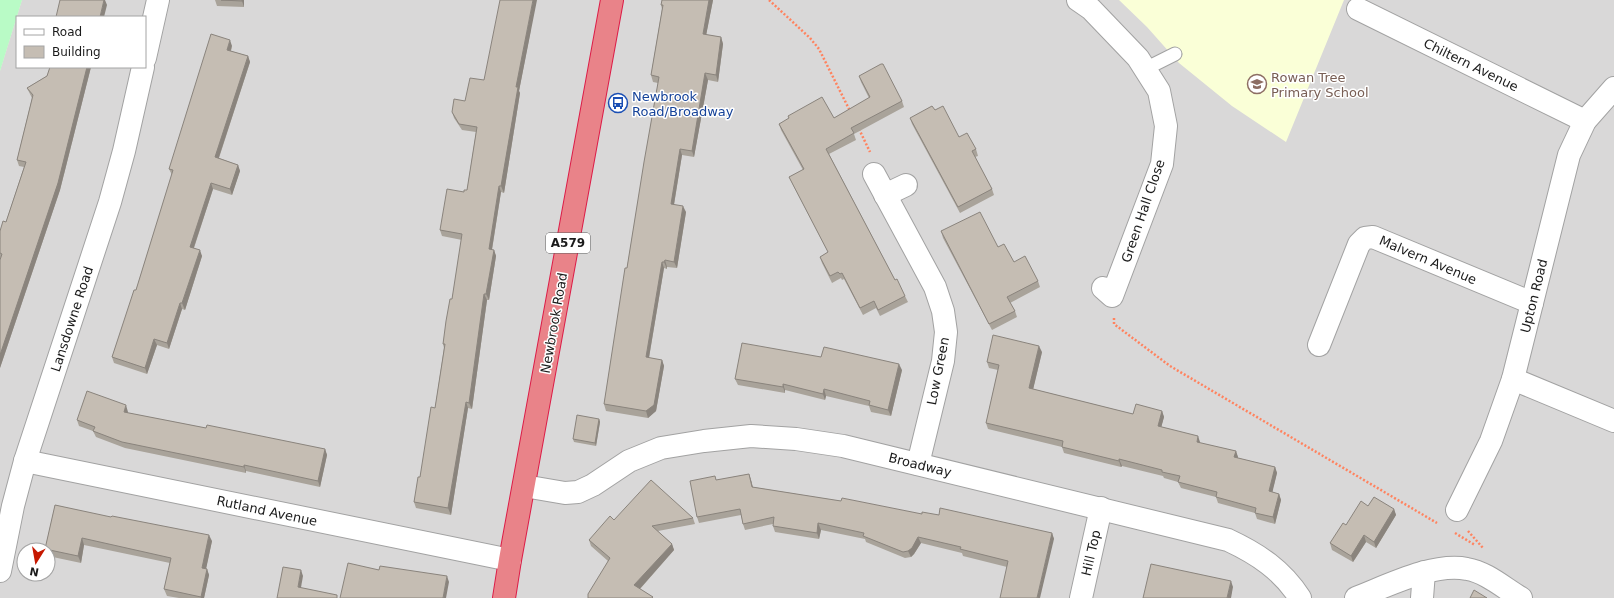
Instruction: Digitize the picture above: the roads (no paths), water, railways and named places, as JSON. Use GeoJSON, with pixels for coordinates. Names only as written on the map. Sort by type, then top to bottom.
{"type":"FeatureCollection","features":[{"type":"Feature","properties":{"kind":"highway","name":"Newbrook Road"},"geometry":{"type":"LineString","coordinates":[[504,598],[612,0]]}},
{"type":"Feature","properties":{"kind":"street"},"geometry":{"type":"LineString","coordinates":[[146,54],[158,0]]}},
{"type":"Feature","properties":{"kind":"street","name":"Green Hall Close"},"geometry":{"type":"LineString","coordinates":[[1078,0],[1091,9],[1138,58],[1159,91],[1166,126],[1162,164],[1107,292]]}},
{"type":"Feature","properties":{"kind":"street","name":"Chiltern Avenue"},"geometry":{"type":"LineString","coordinates":[[1358,9],[1585,121]]}},
{"type":"Feature","properties":{"kind":"street","name":"Lansdowne Road"},"geometry":{"type":"LineString","coordinates":[[0,571],[13,506],[25,461],[110,202],[124,151],[143,68]]}},
{"type":"Feature","properties":{"kind":"street","name":"Upton Road"},"geometry":{"type":"LineString","coordinates":[[1457,510],[1492,441],[1513,379],[1569,155],[1585,121],[1614,88]]}},
{"type":"Feature","properties":{"kind":"street","name":"Low Green"},"geometry":{"type":"LineString","coordinates":[[874,174],[934,287],[943,311],[946,332],[943,361],[918,464]]}},
{"type":"Feature","properties":{"kind":"street"},"geometry":{"type":"LineString","coordinates":[[886,195],[906,185]]}},
{"type":"Feature","properties":{"kind":"street","name":"Malvern Avenue"},"geometry":{"type":"LineString","coordinates":[[1319,345],[1359,244],[1365,238],[1373,237],[1532,303]]}},
{"type":"Feature","properties":{"kind":"street"},"geometry":{"type":"LineString","coordinates":[[1513,379],[1614,421]]}},
{"type":"Feature","properties":{"kind":"street","name":"Broadway"},"geometry":{"type":"LineString","coordinates":[[524,486],[565,493],[578,492],[593,485],[629,461],[662,448],[704,441],[751,436],[796,439],[843,446],[1228,540],[1250,550],[1274,567],[1291,585],[1300,598]]}},
{"type":"Feature","properties":{"kind":"street","name":"Rutland Avenue"},"geometry":{"type":"LineString","coordinates":[[25,461],[510,560]]}},
{"type":"Feature","properties":{"kind":"street","name":"Hill Top"},"geometry":{"type":"LineString","coordinates":[[1081,598],[1101,508]]}},
{"type":"Feature","properties":{"kind":"street"},"geometry":{"type":"LineString","coordinates":[[1356,598],[1424,572],[1447,567],[1468,569],[1486,576],[1520,598]]}},
{"type":"Feature","properties":{"kind":"street"},"geometry":{"type":"LineString","coordinates":[[1422,598],[1424,572]]}},
{"type":"Feature","properties":{"kind":"lane"},"geometry":{"type":"LineString","coordinates":[[1145,69],[1175,54]]}},
{"type":"Feature","properties":{"kind":"place","name":"Rowan Tree Primary School"},"geometry":{"type":"Point","coordinates":[1257,84]}},
{"type":"Feature","properties":{"kind":"place","name":"Newbrook Road/Broadway"},"geometry":{"type":"Point","coordinates":[618,103]}}]}
